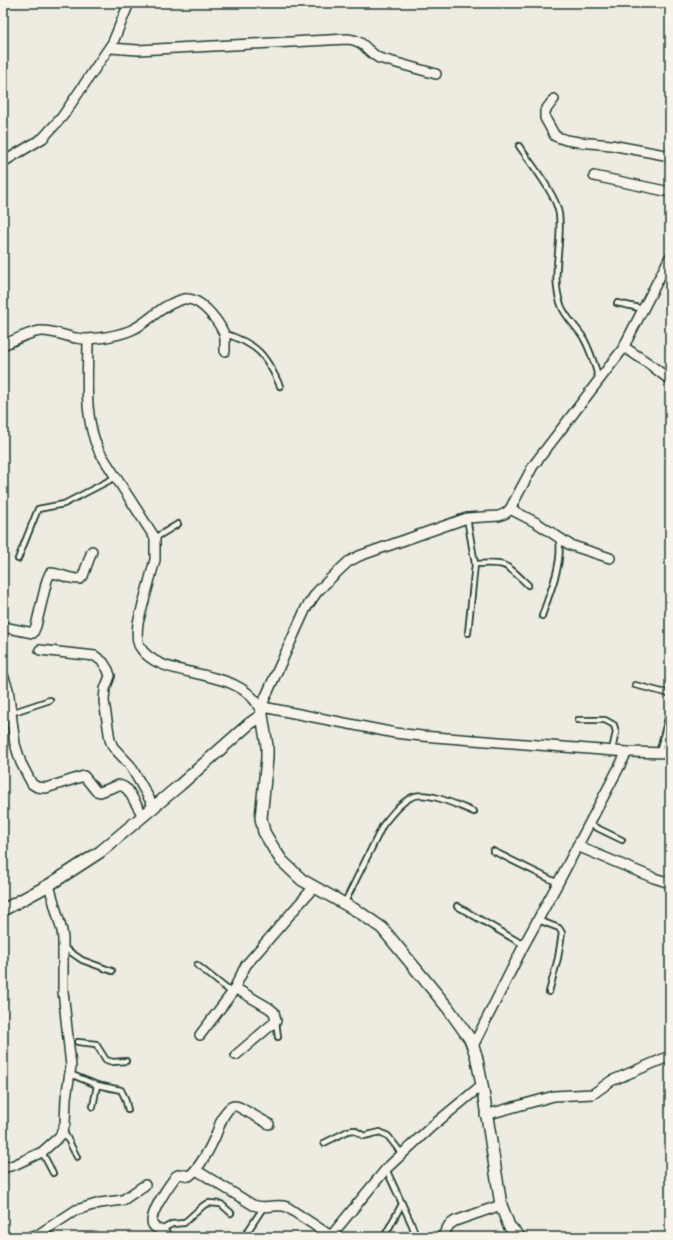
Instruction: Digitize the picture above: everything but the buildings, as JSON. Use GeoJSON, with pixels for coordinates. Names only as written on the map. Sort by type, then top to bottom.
{"type":"FeatureCollection","features":[{"type":"Feature","properties":{"kind":"street"},"geometry":{"type":"LineString","coordinates":[[3,162],[43,138],[62,117],[112,45],[129,3]]}},
{"type":"Feature","properties":{"kind":"street"},"geometry":{"type":"LineString","coordinates":[[112,45],[138,50],[355,39],[362,43],[372,54],[379,58],[436,74]]}},
{"type":"Feature","properties":{"kind":"street"},"geometry":{"type":"LineString","coordinates":[[554,99],[545,111],[545,118],[555,136],[566,140],[611,145],[670,156]]}},
{"type":"Feature","properties":{"kind":"street"},"geometry":{"type":"LineString","coordinates":[[594,176],[670,192]]}},
{"type":"Feature","properties":{"kind":"street"},"geometry":{"type":"LineString","coordinates":[[4,906],[49,885],[100,852],[249,724],[261,709],[306,608],[317,592],[348,562],[359,556],[467,518],[499,516],[506,513],[510,509],[533,466],[624,347],[670,257]]}},
{"type":"Feature","properties":{"kind":"street"},"geometry":{"type":"LineString","coordinates":[[3,345],[28,334],[40,331],[53,332],[88,340],[129,331],[138,327],[162,308],[185,298],[195,300],[204,306],[215,319],[225,337],[225,350]]}},
{"type":"Feature","properties":{"kind":"street"},"geometry":{"type":"LineString","coordinates":[[88,340],[90,423],[97,447],[155,538],[155,560],[138,623],[137,634],[140,647],[148,657],[161,664],[229,682],[240,688],[261,709],[395,733],[422,736],[670,754]]}},
{"type":"Feature","properties":{"kind":"street"},"geometry":{"type":"LineString","coordinates":[[624,347],[670,380]]}},
{"type":"Feature","properties":{"kind":"street"},"geometry":{"type":"LineString","coordinates":[[510,509],[530,518],[579,549],[610,558]]}},
{"type":"Feature","properties":{"kind":"street"},"geometry":{"type":"LineString","coordinates":[[3,627],[32,633],[36,626],[50,573],[55,573],[75,580],[80,579],[83,576],[92,550]]}},
{"type":"Feature","properties":{"kind":"street"},"geometry":{"type":"LineString","coordinates":[[40,650],[95,656],[103,662],[110,676],[105,689],[104,701],[110,740],[113,747],[130,765],[154,807]]}},
{"type":"Feature","properties":{"kind":"street"},"geometry":{"type":"LineString","coordinates":[[3,675],[8,689],[15,744],[21,763],[32,784],[37,787],[46,788],[84,776],[96,792],[119,785],[124,786],[128,790],[143,816]]}},
{"type":"Feature","properties":{"kind":"street"},"geometry":{"type":"LineString","coordinates":[[261,709],[268,752],[261,818],[264,832],[282,861],[302,880],[313,888],[359,912],[382,928],[462,1027],[473,1046],[482,1086],[485,1115],[501,1205],[509,1226],[519,1237]]}},
{"type":"Feature","properties":{"kind":"street"},"geometry":{"type":"LineString","coordinates":[[473,1046],[524,945],[627,752]]}},
{"type":"Feature","properties":{"kind":"street"},"geometry":{"type":"LineString","coordinates":[[577,846],[654,878],[670,883]]}},
{"type":"Feature","properties":{"kind":"street"},"geometry":{"type":"LineString","coordinates":[[3,1168],[14,1165],[42,1152],[60,1136],[65,1124],[66,1098],[70,1074],[70,1042],[63,991],[62,930],[49,885]]}},
{"type":"Feature","properties":{"kind":"street"},"geometry":{"type":"LineString","coordinates":[[200,1035],[233,990],[246,966],[313,888]]}},
{"type":"Feature","properties":{"kind":"street"},"geometry":{"type":"LineString","coordinates":[[233,990],[269,1008],[274,1012],[276,1021],[236,1055]]}},
{"type":"Feature","properties":{"kind":"street"},"geometry":{"type":"LineString","coordinates":[[485,1115],[554,1096],[593,1094],[610,1081],[670,1056]]}},
{"type":"Feature","properties":{"kind":"street"},"geometry":{"type":"LineString","coordinates":[[196,1170],[253,1206],[263,1208],[279,1205],[287,1207],[331,1236],[386,1169],[431,1127],[482,1086]]}},
{"type":"Feature","properties":{"kind":"street"},"geometry":{"type":"LineString","coordinates":[[164,1233],[152,1224],[152,1219],[157,1206],[176,1176],[180,1174],[189,1176],[196,1170],[210,1147],[221,1120],[231,1107],[235,1105],[269,1124]]}},
{"type":"Feature","properties":{"kind":"street"},"geometry":{"type":"LineString","coordinates":[[29,1237],[39,1234],[76,1210],[100,1203],[123,1200],[145,1185]]}},
{"type":"Feature","properties":{"kind":"street"},"geometry":{"type":"LineString","coordinates":[[442,1237],[449,1225],[455,1221],[501,1205]]}},
{"type":"Feature","properties":{"kind":"lane"},"geometry":{"type":"LineString","coordinates":[[519,146],[554,199],[557,206],[559,214],[560,241],[556,281],[558,295],[561,306],[582,336],[592,357],[599,380]]}},
{"type":"Feature","properties":{"kind":"lane"},"geometry":{"type":"LineString","coordinates":[[617,303],[644,309]]}},
{"type":"Feature","properties":{"kind":"lane"},"geometry":{"type":"LineString","coordinates":[[222,333],[239,338],[254,346],[271,365],[280,386]]}},
{"type":"Feature","properties":{"kind":"lane"},"geometry":{"type":"LineString","coordinates":[[18,559],[38,509],[64,504],[116,477]]}},
{"type":"Feature","properties":{"kind":"lane"},"geometry":{"type":"LineString","coordinates":[[467,518],[475,564],[468,633]]}},
{"type":"Feature","properties":{"kind":"lane"},"geometry":{"type":"LineString","coordinates":[[155,538],[178,524]]}},
{"type":"Feature","properties":{"kind":"lane"},"geometry":{"type":"LineString","coordinates":[[542,616],[558,568],[560,547],[558,537]]}},
{"type":"Feature","properties":{"kind":"lane"},"geometry":{"type":"LineString","coordinates":[[475,564],[494,563],[505,565],[528,585]]}},
{"type":"Feature","properties":{"kind":"lane"},"geometry":{"type":"LineString","coordinates":[[635,685],[670,694]]}},
{"type":"Feature","properties":{"kind":"lane"},"geometry":{"type":"LineString","coordinates":[[12,714],[50,700]]}},
{"type":"Feature","properties":{"kind":"lane"},"geometry":{"type":"LineString","coordinates":[[659,753],[670,710]]}},
{"type":"Feature","properties":{"kind":"lane"},"geometry":{"type":"LineString","coordinates":[[578,720],[605,720],[614,725],[616,732],[612,750]]}},
{"type":"Feature","properties":{"kind":"lane"},"geometry":{"type":"LineString","coordinates":[[344,904],[383,825],[406,801],[413,797],[422,795],[442,799],[474,812]]}},
{"type":"Feature","properties":{"kind":"lane"},"geometry":{"type":"LineString","coordinates":[[589,824],[622,840]]}},
{"type":"Feature","properties":{"kind":"lane"},"geometry":{"type":"LineString","coordinates":[[493,851],[558,883]]}},
{"type":"Feature","properties":{"kind":"lane"},"geometry":{"type":"LineString","coordinates":[[457,906],[524,945]]}},
{"type":"Feature","properties":{"kind":"lane"},"geometry":{"type":"LineString","coordinates":[[538,920],[559,928],[562,933],[558,958],[549,992]]}},
{"type":"Feature","properties":{"kind":"lane"},"geometry":{"type":"LineString","coordinates":[[63,947],[82,960],[112,971]]}},
{"type":"Feature","properties":{"kind":"lane"},"geometry":{"type":"LineString","coordinates":[[197,965],[233,990]]}},
{"type":"Feature","properties":{"kind":"lane"},"geometry":{"type":"LineString","coordinates":[[276,1021],[278,1037]]}},
{"type":"Feature","properties":{"kind":"lane"},"geometry":{"type":"LineString","coordinates":[[78,1042],[96,1044],[103,1056],[109,1061],[126,1061]]}},
{"type":"Feature","properties":{"kind":"lane"},"geometry":{"type":"LineString","coordinates":[[70,1074],[97,1085],[121,1090],[128,1110]]}},
{"type":"Feature","properties":{"kind":"lane"},"geometry":{"type":"LineString","coordinates":[[93,1107],[97,1085]]}},
{"type":"Feature","properties":{"kind":"lane"},"geometry":{"type":"LineString","coordinates":[[63,1130],[77,1157]]}},
{"type":"Feature","properties":{"kind":"lane"},"geometry":{"type":"LineString","coordinates":[[324,1143],[348,1131],[354,1130],[364,1136],[380,1132],[388,1136],[402,1154]]}},
{"type":"Feature","properties":{"kind":"lane"},"geometry":{"type":"LineString","coordinates":[[42,1152],[53,1173]]}},
{"type":"Feature","properties":{"kind":"lane"},"geometry":{"type":"LineString","coordinates":[[386,1169],[416,1237]]}},
{"type":"Feature","properties":{"kind":"lane"},"geometry":{"type":"LineString","coordinates":[[164,1233],[172,1224],[184,1223],[204,1205],[209,1203],[221,1204],[231,1213]]}},
{"type":"Feature","properties":{"kind":"lane"},"geometry":{"type":"LineString","coordinates":[[384,1237],[402,1204]]}},
{"type":"Feature","properties":{"kind":"lane"},"geometry":{"type":"LineString","coordinates":[[244,1237],[263,1208]]}}]}
